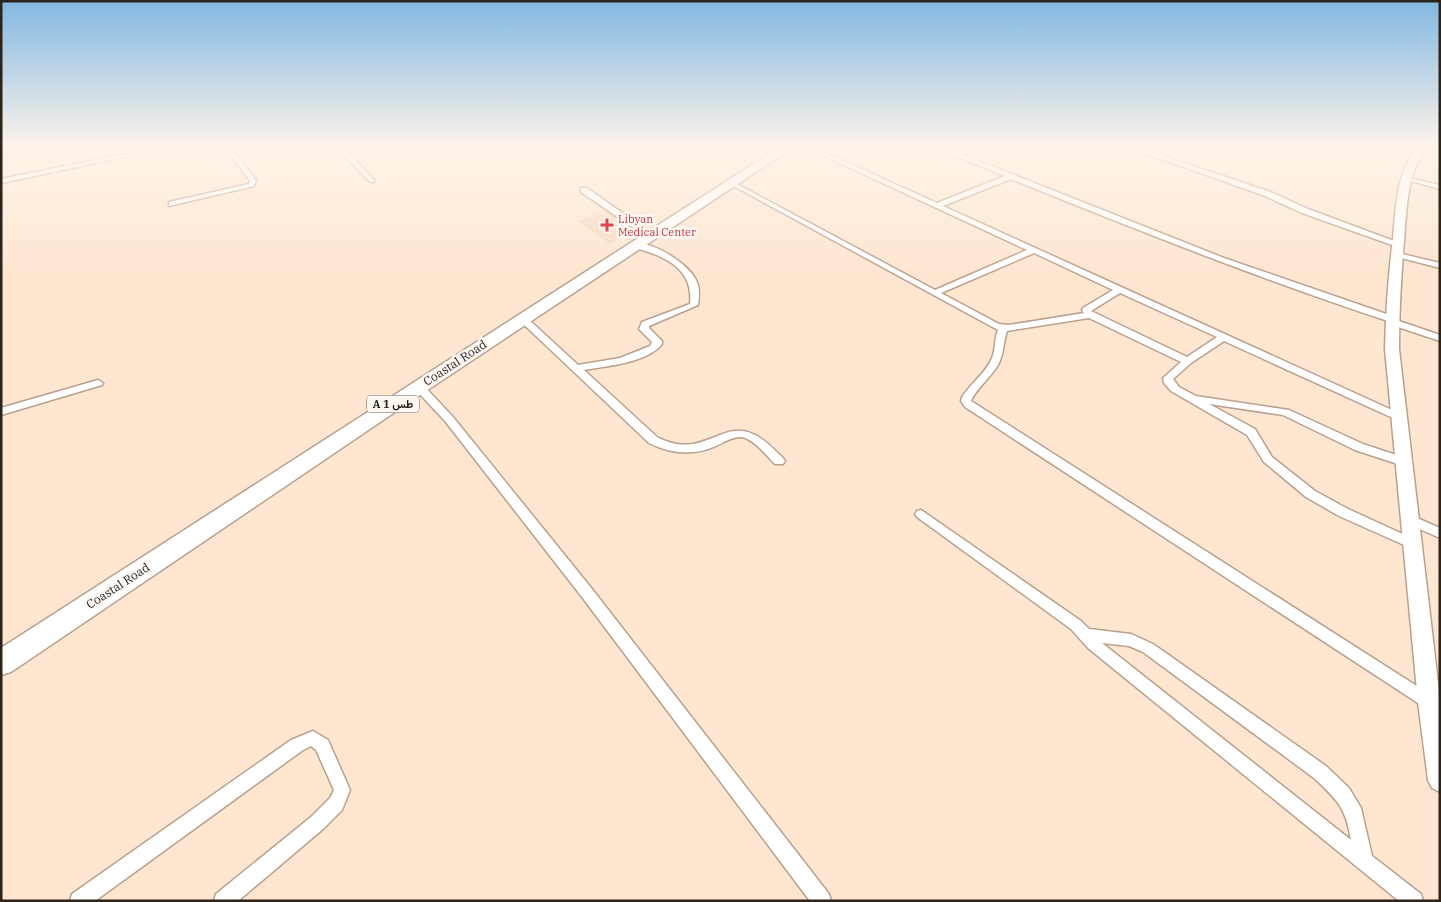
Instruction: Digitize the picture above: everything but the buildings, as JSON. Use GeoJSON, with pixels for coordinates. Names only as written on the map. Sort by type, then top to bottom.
{"type":"FeatureCollection","features":[{"type":"Feature","properties":{"kind":"highway","name":"Coastal Road"},"geometry":{"type":"LineString","coordinates":[[1,663],[523,318],[710,190]]}},
{"type":"Feature","properties":{"kind":"highway","name":"Coastal Road"},"geometry":{"type":"LineString","coordinates":[[1,646],[640,238],[719,190]]}},
{"type":"Feature","properties":{"kind":"street"},"geometry":{"type":"LineString","coordinates":[[172,204],[231,190]]}},
{"type":"Feature","properties":{"kind":"street"},"geometry":{"type":"LineString","coordinates":[[578,368],[622,361],[653,348],[657,341],[644,329],[645,324],[694,305],[694,282],[688,273],[654,250],[584,190]]}},
{"type":"Feature","properties":{"kind":"street"},"geometry":{"type":"LineString","coordinates":[[744,190],[1003,328],[1090,315]]}},
{"type":"Feature","properties":{"kind":"street"},"geometry":{"type":"LineString","coordinates":[[901,190],[1399,417]]}},
{"type":"Feature","properties":{"kind":"street"},"geometry":{"type":"LineString","coordinates":[[936,206],[976,190]]}},
{"type":"Feature","properties":{"kind":"street"},"geometry":{"type":"LineString","coordinates":[[1047,190],[1288,285],[1440,338]]}},
{"type":"Feature","properties":{"kind":"street"},"geometry":{"type":"LineString","coordinates":[[1257,190],[1440,266]]}},
{"type":"Feature","properties":{"kind":"street"},"geometry":{"type":"LineString","coordinates":[[1404,190],[1397,249],[1392,349],[1440,780]]}},
{"type":"Feature","properties":{"kind":"street"},"geometry":{"type":"LineString","coordinates":[[935,293],[1034,250]]}},
{"type":"Feature","properties":{"kind":"street"},"geometry":{"type":"LineString","coordinates":[[1120,289],[1088,307],[1086,310],[1090,315],[1188,361]]}},
{"type":"Feature","properties":{"kind":"street"},"geometry":{"type":"LineString","coordinates":[[523,318],[653,440],[664,447],[687,450],[704,446],[728,436],[738,434],[749,435],[779,461]]}},
{"type":"Feature","properties":{"kind":"street"},"geometry":{"type":"LineString","coordinates":[[1003,328],[999,337],[999,352],[983,381],[967,396],[966,401],[969,405],[1433,713]]}},
{"type":"Feature","properties":{"kind":"street"},"geometry":{"type":"LineString","coordinates":[[1224,337],[1188,361],[1168,378],[1169,383],[1191,398],[1251,432],[1257,438],[1262,453],[1282,472],[1308,492],[1338,509],[1413,544]]}},
{"type":"Feature","properties":{"kind":"street"},"geometry":{"type":"LineString","coordinates":[[1,412],[98,382]]}},
{"type":"Feature","properties":{"kind":"street"},"geometry":{"type":"LineString","coordinates":[[419,387],[449,419],[587,593],[822,901]]}},
{"type":"Feature","properties":{"kind":"street"},"geometry":{"type":"LineString","coordinates":[[1191,398],[1285,412],[1359,447],[1404,462]]}},
{"type":"Feature","properties":{"kind":"street"},"geometry":{"type":"LineString","coordinates":[[920,514],[1076,625],[1093,644],[1414,901]]}},
{"type":"Feature","properties":{"kind":"street"},"geometry":{"type":"LineString","coordinates":[[1410,520],[1440,533]]}},
{"type":"Feature","properties":{"kind":"street"},"geometry":{"type":"LineString","coordinates":[[1086,635],[1130,640],[1148,648],[1320,772],[1343,794],[1355,814],[1364,860]]}},
{"type":"Feature","properties":{"kind":"street"},"geometry":{"type":"LineString","coordinates":[[79,901],[297,745],[313,738],[322,745],[342,790],[336,804],[316,824],[223,901]]}},
{"type":"Feature","properties":{"kind":"shaded area","name":"Libyan Medical Center"},"geometry":{"type":"Polygon","coordinates":[[[609,211],[636,228],[610,244],[577,221],[609,211]]]}},
{"type":"Feature","properties":{"kind":"place","name":"Libyan Medical Center"},"geometry":{"type":"Point","coordinates":[607,225]}}]}
